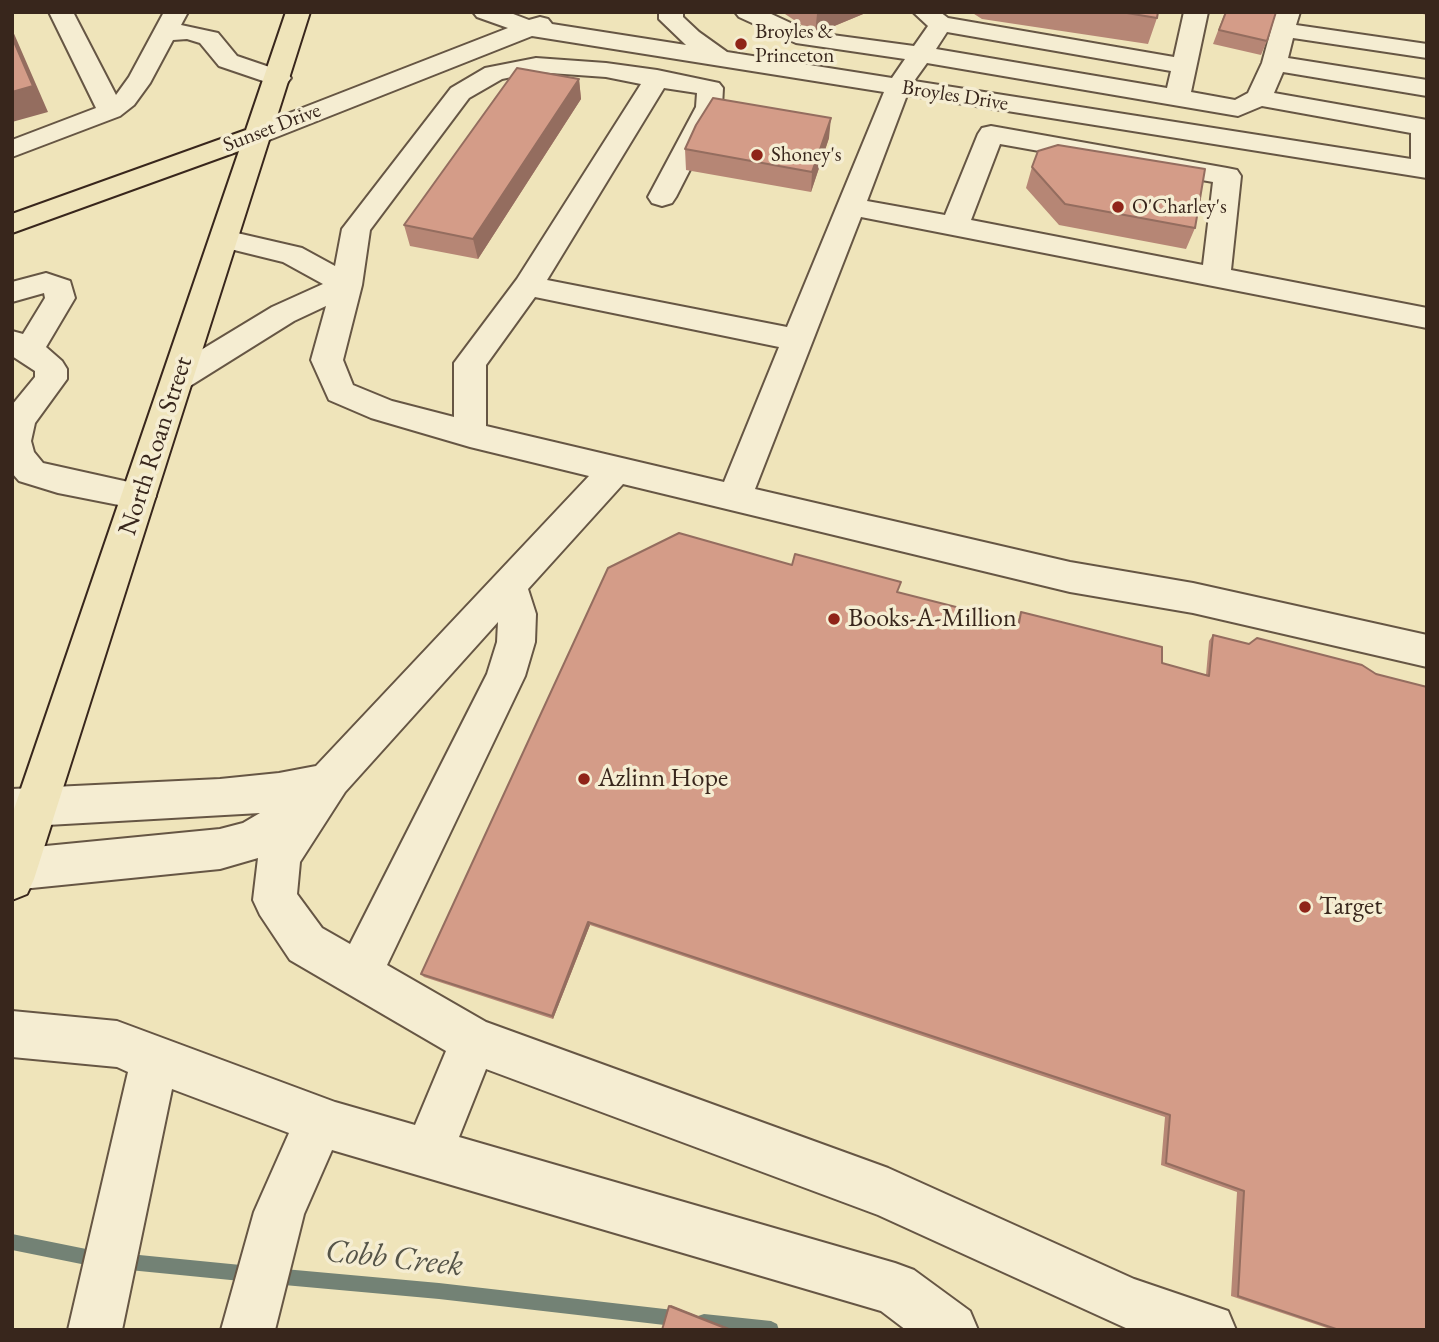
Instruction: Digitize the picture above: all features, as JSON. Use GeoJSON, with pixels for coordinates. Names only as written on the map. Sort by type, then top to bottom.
{"type":"FeatureCollection","features":[{"type":"Feature","properties":{"kind":"main road","name":"North Roan Street"},"geometry":{"type":"LineString","coordinates":[[14,874],[24,807],[139,496],[298,12]]}},
{"type":"Feature","properties":{"kind":"main road","name":"Sunset Drive"},"geometry":{"type":"LineString","coordinates":[[12,224],[260,134]]}},
{"type":"Feature","properties":{"kind":"street"},"geometry":{"type":"LineString","coordinates":[[61,12],[111,111]]}},
{"type":"Feature","properties":{"kind":"street","name":"Broyles Drive"},"geometry":{"type":"LineString","coordinates":[[485,12],[530,28],[1426,170]]}},
{"type":"Feature","properties":{"kind":"street","name":"Sunset Drive"},"geometry":{"type":"LineString","coordinates":[[260,134],[572,12]]}},
{"type":"Feature","properties":{"kind":"street"},"geometry":{"type":"LineString","coordinates":[[470,435],[470,363],[528,286],[669,80],[709,56],[671,19],[671,12]]}},
{"type":"Feature","properties":{"kind":"street"},"geometry":{"type":"LineString","coordinates":[[747,12],[805,38],[920,54],[1178,97],[1425,120],[1426,170]]}},
{"type":"Feature","properties":{"kind":"street"},"geometry":{"type":"LineString","coordinates":[[1177,131],[1178,97],[1196,12]]}},
{"type":"Feature","properties":{"kind":"street"},"geometry":{"type":"LineString","coordinates":[[169,19],[202,20],[209,16]]}},
{"type":"Feature","properties":{"kind":"street"},"geometry":{"type":"LineString","coordinates":[[735,498],[898,86],[920,54],[933,18],[1183,66]]}},
{"type":"Feature","properties":{"kind":"street"},"geometry":{"type":"LineString","coordinates":[[12,149],[111,111],[125,100],[141,78],[169,19]]}},
{"type":"Feature","properties":{"kind":"street"},"geometry":{"type":"LineString","coordinates":[[169,19],[188,32],[209,38],[228,61],[278,78]]}},
{"type":"Feature","properties":{"kind":"street"},"geometry":{"type":"LineString","coordinates":[[1232,140],[1248,103],[1275,61],[1279,19],[1427,51]]}},
{"type":"Feature","properties":{"kind":"street"},"geometry":{"type":"LineString","coordinates":[[1275,61],[1427,88]]}},
{"type":"Feature","properties":{"kind":"street"},"geometry":{"type":"LineString","coordinates":[[662,197],[709,107],[710,88],[669,80],[536,65],[494,73],[460,93],[356,229],[347,285],[327,360],[340,392],[383,410],[470,435],[1070,577],[1193,598],[1427,651]]}},
{"type":"Feature","properties":{"kind":"street"},"geometry":{"type":"LineString","coordinates":[[1130,124],[1134,90]]}},
{"type":"Feature","properties":{"kind":"street"},"geometry":{"type":"LineString","coordinates":[[956,225],[991,134],[1227,176],[1216,277]]}},
{"type":"Feature","properties":{"kind":"street"},"geometry":{"type":"LineString","coordinates":[[850,206],[1427,318]]}},
{"type":"Feature","properties":{"kind":"street"},"geometry":{"type":"LineString","coordinates":[[224,239],[292,255],[347,285]]}},
{"type":"Feature","properties":{"kind":"street"},"geometry":{"type":"LineString","coordinates":[[12,292],[46,283],[59,288],[60,298],[20,346],[42,358],[51,369],[51,379],[19,420],[14,441],[18,457],[31,471],[40,474],[139,496]]}},
{"type":"Feature","properties":{"kind":"street"},"geometry":{"type":"LineString","coordinates":[[179,379],[283,314],[347,285]]}},
{"type":"Feature","properties":{"kind":"street"},"geometry":{"type":"LineString","coordinates":[[528,286],[797,340]]}},
{"type":"Feature","properties":{"kind":"street"},"geometry":{"type":"LineString","coordinates":[[14,874],[230,846],[252,840],[300,812],[615,469]]}},
{"type":"Feature","properties":{"kind":"street"},"geometry":{"type":"LineString","coordinates":[[359,974],[506,676],[516,642],[517,614],[509,585]]}},
{"type":"Feature","properties":{"kind":"street"},"geometry":{"type":"LineString","coordinates":[[24,807],[220,798],[279,792],[328,782]]}},
{"type":"Feature","properties":{"kind":"street"},"geometry":{"type":"LineString","coordinates":[[328,782],[279,857],[275,900],[306,944],[474,1041],[888,1193],[1128,1303],[1209,1330]]}},
{"type":"Feature","properties":{"kind":"street"},"geometry":{"type":"LineString","coordinates":[[12,1034],[117,1044],[320,1120],[895,1289],[951,1330]]}},
{"type":"Feature","properties":{"kind":"street"},"geometry":{"type":"LineString","coordinates":[[428,1153],[474,1041]]}},
{"type":"Feature","properties":{"kind":"street"},"geometry":{"type":"LineString","coordinates":[[95,1330],[155,1059]]}},
{"type":"Feature","properties":{"kind":"street"},"geometry":{"type":"LineString","coordinates":[[248,1330],[279,1212],[320,1120]]}},
{"type":"Feature","properties":{"kind":"building"},"geometry":{"type":"Polygon","coordinates":[[[1121,12],[1158,12],[1157,18],[1121,12]]]}},
{"type":"Feature","properties":{"kind":"building"},"geometry":{"type":"Polygon","coordinates":[[[1226,12],[1276,12],[1267,41],[1219,30],[1226,12]]]}},
{"type":"Feature","properties":{"kind":"building"},"geometry":{"type":"Polygon","coordinates":[[[12,37],[33,86],[12,92],[12,37]]]}},
{"type":"Feature","properties":{"kind":"building"},"geometry":{"type":"Polygon","coordinates":[[[517,68],[579,79],[473,239],[404,225],[517,68]]]}},
{"type":"Feature","properties":{"kind":"building","name":"Shoney's"},"geometry":{"type":"Polygon","coordinates":[[[713,98],[831,118],[812,172],[685,149],[713,98]]]}},
{"type":"Feature","properties":{"kind":"building"},"geometry":{"type":"Polygon","coordinates":[[[1058,145],[1205,169],[1195,228],[1065,204],[1032,167],[1038,151],[1058,145]]]}},
{"type":"Feature","properties":{"kind":"building"},"geometry":{"type":"Polygon","coordinates":[[[679,533],[792,565],[795,554],[901,582],[897,592],[1019,623],[1021,612],[1162,647],[1162,663],[1209,676],[1213,635],[1249,644],[1257,638],[1362,665],[1376,674],[1427,687],[1427,1330],[1339,1330],[1238,1296],[1244,1191],[1166,1163],[1170,1115],[588,922],[552,1016],[421,974],[608,568],[679,533]]]}},
{"type":"Feature","properties":{"kind":"building"},"geometry":{"type":"Polygon","coordinates":[[[669,1306],[730,1330],[662,1330],[669,1306]]]}},
{"type":"Feature","properties":{"kind":"waterway","name":"Cobb Creek"},"geometry":{"type":"LineString","coordinates":[[12,1242],[101,1260]]}},
{"type":"Feature","properties":{"kind":"waterway","name":"Cobb Creek"},"geometry":{"type":"LineString","coordinates":[[119,1261],[251,1274]]}},
{"type":"Feature","properties":{"kind":"waterway","name":"Cobb Creek"},"geometry":{"type":"LineString","coordinates":[[273,1276],[439,1291],[682,1319]]}},
{"type":"Feature","properties":{"kind":"waterway","name":"Cobb Creek"},"geometry":{"type":"LineString","coordinates":[[704,1322],[771,1330]]}},
{"type":"Feature","properties":{"kind":"place","name":"Broyles & Princeton"},"geometry":{"type":"Point","coordinates":[741,44]}},
{"type":"Feature","properties":{"kind":"place","name":"Shoney's"},"geometry":{"type":"Point","coordinates":[757,155]}},
{"type":"Feature","properties":{"kind":"place","name":"O'Charley's"},"geometry":{"type":"Point","coordinates":[1118,207]}},
{"type":"Feature","properties":{"kind":"place","name":"Books-A-Million"},"geometry":{"type":"Point","coordinates":[834,619]}},
{"type":"Feature","properties":{"kind":"place","name":"Azlinn Hope"},"geometry":{"type":"Point","coordinates":[584,779]}},
{"type":"Feature","properties":{"kind":"place","name":"Target"},"geometry":{"type":"Point","coordinates":[1305,907]}}]}
